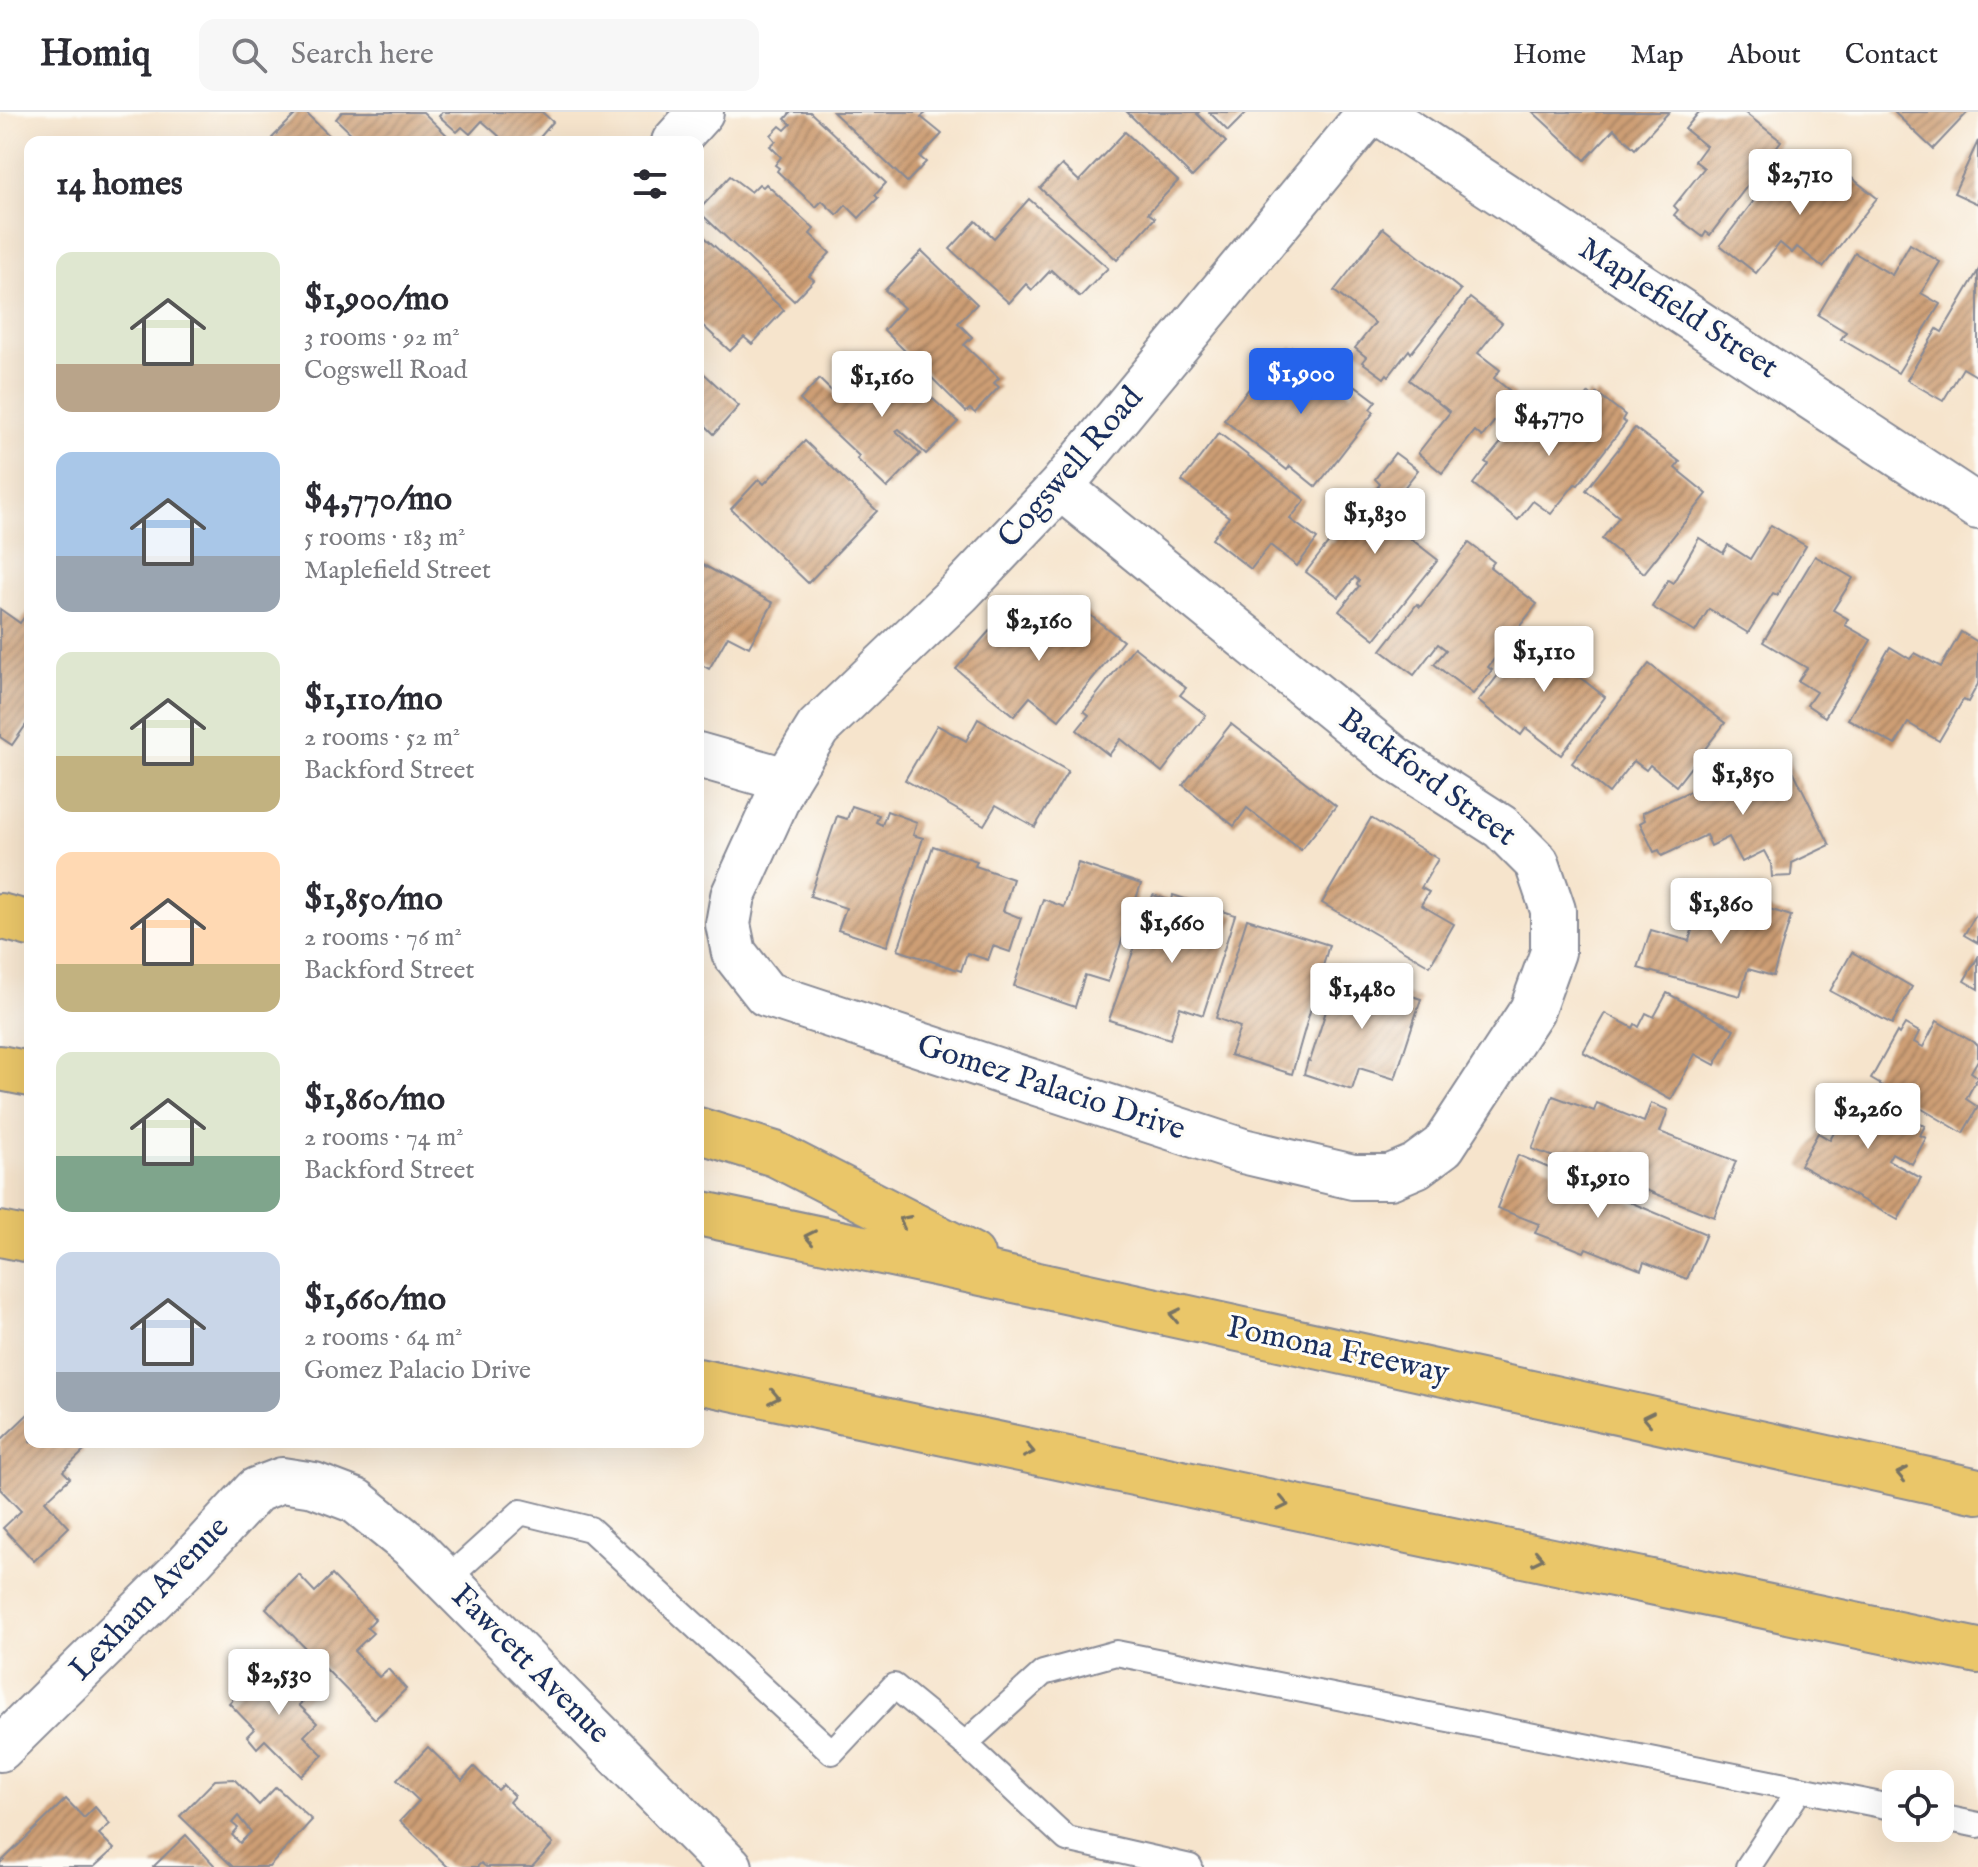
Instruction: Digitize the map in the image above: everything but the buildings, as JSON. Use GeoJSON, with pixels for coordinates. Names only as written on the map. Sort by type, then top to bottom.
{"type":"FeatureCollection","features":[{"type":"Feature","properties":{"kind":"highway"},"geometry":{"type":"LineString","coordinates":[[0,916],[24,922]]}},
{"type":"Feature","properties":{"kind":"highway"},"geometry":{"type":"LineString","coordinates":[[0,1068],[24,1073]]}},
{"type":"Feature","properties":{"kind":"highway"},"geometry":{"type":"LineString","coordinates":[[704,1132],[775,1154],[1024,1282]]}},
{"type":"Feature","properties":{"kind":"highway","name":"Pomona Freeway"},"geometry":{"type":"LineString","coordinates":[[704,1214],[1978,1491]]}},
{"type":"Feature","properties":{"kind":"highway"},"geometry":{"type":"LineString","coordinates":[[0,1234],[24,1239]]}},
{"type":"Feature","properties":{"kind":"highway"},"geometry":{"type":"LineString","coordinates":[[704,1382],[1978,1651]]}},
{"type":"Feature","properties":{"kind":"street"},"geometry":{"type":"LineString","coordinates":[[679,136],[701,112]]}},
{"type":"Feature","properties":{"kind":"street","name":"Cogswell Road"},"geometry":{"type":"LineString","coordinates":[[734,953],[728,924],[733,896],[786,780],[818,728],[960,592],[1060,487],[1370,112]]}},
{"type":"Feature","properties":{"kind":"street","name":"Maplefield Street"},"geometry":{"type":"LineString","coordinates":[[1378,112],[1978,507]]}},
{"type":"Feature","properties":{"kind":"street","name":"Backford Street"},"geometry":{"type":"LineString","coordinates":[[1060,487],[1395,759],[1501,827],[1537,863],[1553,910],[1553,952],[1532,1010],[1443,1146],[1416,1166],[1390,1177]]}},
{"type":"Feature","properties":{"kind":"street"},"geometry":{"type":"LineString","coordinates":[[704,757],[786,780]]}},
{"type":"Feature","properties":{"kind":"street","name":"Gomez Palacio Drive"},"geometry":{"type":"LineString","coordinates":[[734,953],[766,994],[1243,1151],[1353,1177],[1390,1177]]}},
{"type":"Feature","properties":{"kind":"street","name":"Lexham Avenue"},"geometry":{"type":"LineString","coordinates":[[0,1749],[183,1569],[256,1490],[282,1480],[314,1485]]}},
{"type":"Feature","properties":{"kind":"street","name":"Fawcett Avenue"},"geometry":{"type":"LineString","coordinates":[[314,1485],[356,1501],[414,1548],[730,1867]]}},
{"type":"Feature","properties":{"kind":"lane"},"geometry":{"type":"LineString","coordinates":[[446,1580],[521,1512],[590,1529],[832,1752],[894,1686],[965,1744],[1067,1839],[1190,1867]]}},
{"type":"Feature","properties":{"kind":"lane"},"geometry":{"type":"LineString","coordinates":[[965,1744],[1043,1673],[1116,1653],[1882,1805]]}},
{"type":"Feature","properties":{"kind":"lane"},"geometry":{"type":"LineString","coordinates":[[1748,1867],[1800,1789]]}},
{"type":"Feature","properties":{"kind":"lane"},"geometry":{"type":"LineString","coordinates":[[1954,1820],[1978,1825]]}}]}
